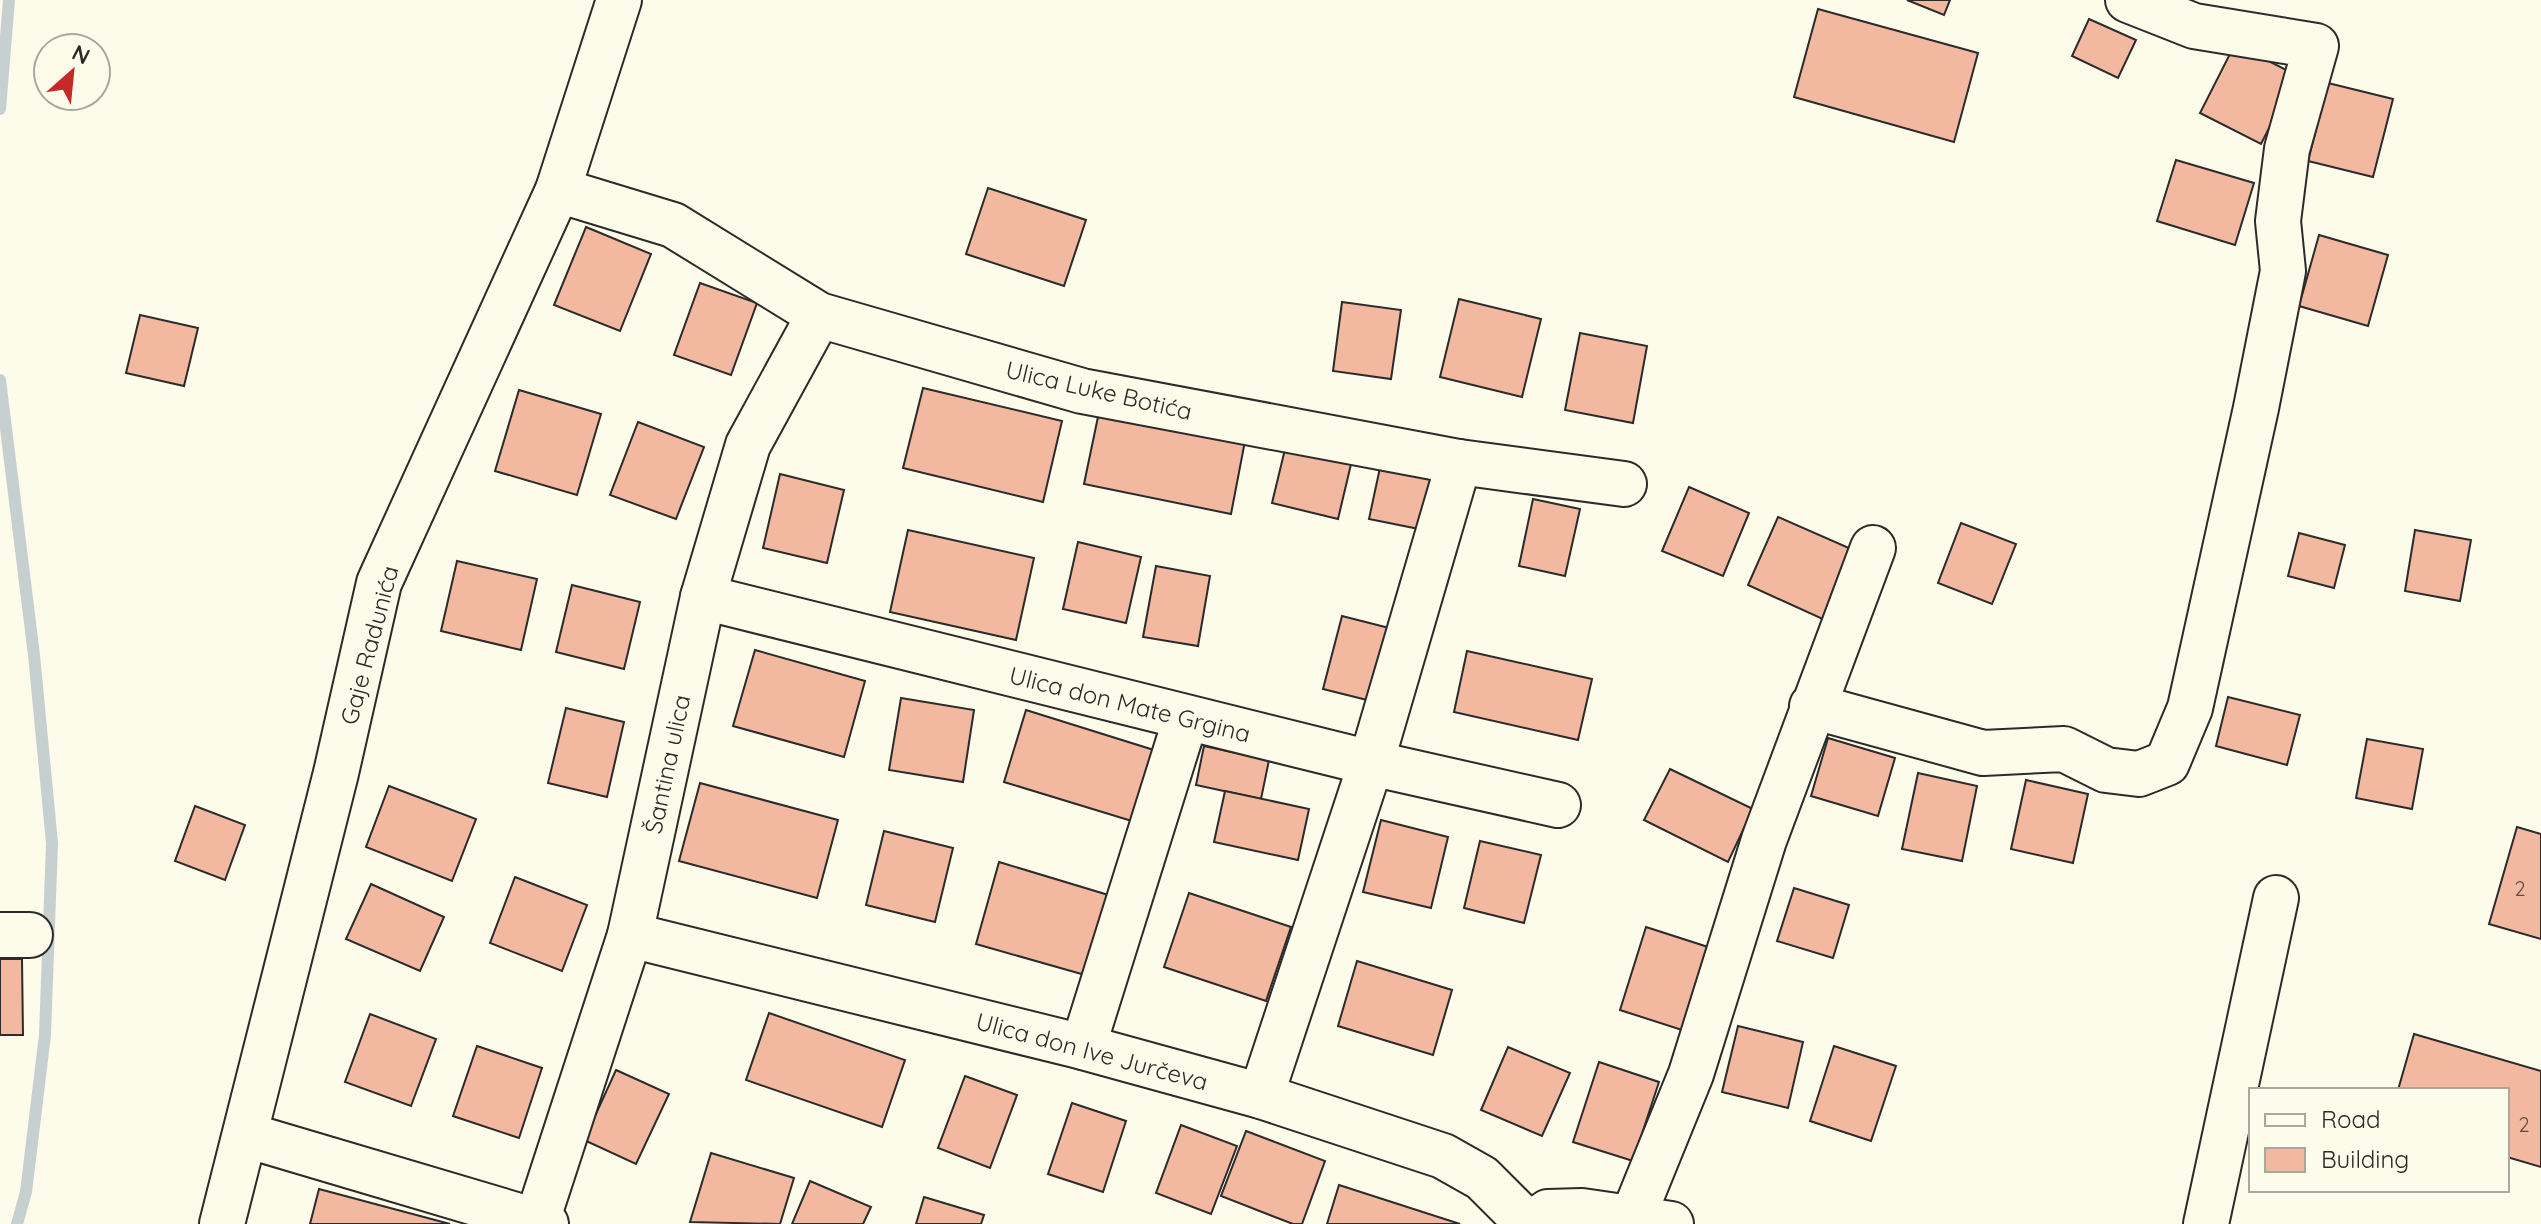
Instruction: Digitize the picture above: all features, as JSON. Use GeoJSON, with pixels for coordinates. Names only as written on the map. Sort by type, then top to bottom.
{"type":"FeatureCollection","features":[{"type":"Feature","properties":{"kind":"street","name":"Gaje Radunića"},"geometry":{"type":"LineString","coordinates":[[222,1224],[379,583],[558,190],[619,0]]}},
{"type":"Feature","properties":{"kind":"street"},"geometry":{"type":"LineString","coordinates":[[1812,706],[1983,753],[2064,749],[2106,770],[2139,774],[2167,763],[2190,708],[2277,306],[2283,271],[2278,221],[2287,149],[2316,46],[2194,26],[2128,0]]}},
{"type":"Feature","properties":{"kind":"street","name":"Ulica Luke Botića"},"geometry":{"type":"LineString","coordinates":[[558,190],[673,225],[819,315],[1082,391],[1459,462],[1624,484]]}},
{"type":"Feature","properties":{"kind":"street","name":"Šantina ulica"},"geometry":{"type":"LineString","coordinates":[[540,1223],[630,935],[703,597],[748,445],[819,315]]}},
{"type":"Feature","properties":{"kind":"street"},"geometry":{"type":"LineString","coordinates":[[1261,1096],[1371,763],[1459,462]]}},
{"type":"Feature","properties":{"kind":"street"},"geometry":{"type":"LineString","coordinates":[[1529,1224],[1548,1212],[1582,1211],[1651,1222],[1691,1074],[1764,840],[1873,548]]}},
{"type":"Feature","properties":{"kind":"street","name":"Ulica don Mate Grgina"},"geometry":{"type":"LineString","coordinates":[[703,597],[1186,718],[1558,805]]}},
{"type":"Feature","properties":{"kind":"street"},"geometry":{"type":"LineString","coordinates":[[1083,1047],[1186,718]]}},
{"type":"Feature","properties":{"kind":"street"},"geometry":{"type":"LineString","coordinates":[[2206,1224],[2276,898]]}},
{"type":"Feature","properties":{"kind":"street","name":"Ulica don Ive Jurčeva"},"geometry":{"type":"LineString","coordinates":[[630,935],[1083,1047],[1261,1096],[1443,1156],[1482,1178],[1529,1224]]}},
{"type":"Feature","properties":{"kind":"street"},"geometry":{"type":"LineString","coordinates":[[246,1135],[540,1223]]}},
{"type":"Feature","properties":{"kind":"building"},"geometry":{"type":"Polygon","coordinates":[[[1907,0],[1950,0],[1944,15],[1907,0]]]}},
{"type":"Feature","properties":{"kind":"building"},"geometry":{"type":"Polygon","coordinates":[[[1818,9],[1978,53],[1954,142],[1794,97],[1818,9]]]}},
{"type":"Feature","properties":{"kind":"building"},"geometry":{"type":"Polygon","coordinates":[[[2089,19],[2136,40],[2118,78],[2072,56],[2089,19]]]}},
{"type":"Feature","properties":{"kind":"building"},"geometry":{"type":"Polygon","coordinates":[[[2235,44],[2296,75],[2261,144],[2200,113],[2235,44]]]}},
{"type":"Feature","properties":{"kind":"building"},"geometry":{"type":"Polygon","coordinates":[[[2328,83],[2393,99],[2373,177],[2308,161],[2328,83]]]}},
{"type":"Feature","properties":{"kind":"building"},"geometry":{"type":"Polygon","coordinates":[[[2176,160],[2254,183],[2235,245],[2157,221],[2176,160]]]}},
{"type":"Feature","properties":{"kind":"building"},"geometry":{"type":"Polygon","coordinates":[[[988,188],[1086,220],[1064,286],[966,254],[988,188]]]}},
{"type":"Feature","properties":{"kind":"building"},"geometry":{"type":"Polygon","coordinates":[[[586,227],[651,254],[620,331],[554,305],[586,227]]]}},
{"type":"Feature","properties":{"kind":"building"},"geometry":{"type":"Polygon","coordinates":[[[2319,235],[2388,255],[2368,326],[2299,306],[2319,235]]]}},
{"type":"Feature","properties":{"kind":"building"},"geometry":{"type":"Polygon","coordinates":[[[700,283],[757,303],[731,375],[674,355],[700,283]]]}},
{"type":"Feature","properties":{"kind":"building"},"geometry":{"type":"Polygon","coordinates":[[[1459,299],[1541,319],[1522,397],[1440,377],[1459,299]]]}},
{"type":"Feature","properties":{"kind":"building"},"geometry":{"type":"Polygon","coordinates":[[[1342,302],[1401,310],[1391,379],[1333,371],[1342,302]]]}},
{"type":"Feature","properties":{"kind":"building"},"geometry":{"type":"Polygon","coordinates":[[[140,315],[198,328],[184,386],[126,373],[140,315]]]}},
{"type":"Feature","properties":{"kind":"building"},"geometry":{"type":"Polygon","coordinates":[[[1580,333],[1647,346],[1633,423],[1565,410],[1580,333]]]}},
{"type":"Feature","properties":{"kind":"building"},"geometry":{"type":"Polygon","coordinates":[[[923,388],[1062,421],[1043,502],[903,468],[923,388]]]}},
{"type":"Feature","properties":{"kind":"building"},"geometry":{"type":"Polygon","coordinates":[[[519,390],[601,414],[577,495],[495,471],[519,390]]]}},
{"type":"Feature","properties":{"kind":"building"},"geometry":{"type":"Polygon","coordinates":[[[1099,412],[1245,441],[1231,514],[1084,484],[1099,412]]]}},
{"type":"Feature","properties":{"kind":"building"},"geometry":{"type":"Polygon","coordinates":[[[638,422],[704,447],[676,519],[610,495],[638,422]]]}},
{"type":"Feature","properties":{"kind":"building"},"geometry":{"type":"Polygon","coordinates":[[[1286,445],[1352,460],[1338,519],[1272,503],[1286,445]]]}},
{"type":"Feature","properties":{"kind":"building"},"geometry":{"type":"Polygon","coordinates":[[[1381,463],[1436,476],[1424,530],[1369,519],[1381,463]]]}},
{"type":"Feature","properties":{"kind":"building"},"geometry":{"type":"Polygon","coordinates":[[[780,474],[844,490],[827,563],[763,548],[780,474]]]}},
{"type":"Feature","properties":{"kind":"building"},"geometry":{"type":"Polygon","coordinates":[[[1689,487],[1749,513],[1723,576],[1662,551],[1689,487]]]}},
{"type":"Feature","properties":{"kind":"building"},"geometry":{"type":"Polygon","coordinates":[[[1533,499],[1580,509],[1565,576],[1519,566],[1533,499]]]}},
{"type":"Feature","properties":{"kind":"building"},"geometry":{"type":"Polygon","coordinates":[[[1778,517],[1858,552],[1827,621],[1748,585],[1778,517]]]}},
{"type":"Feature","properties":{"kind":"building"},"geometry":{"type":"Polygon","coordinates":[[[1961,523],[2016,544],[1992,604],[1938,583],[1961,523]]]}},
{"type":"Feature","properties":{"kind":"building"},"geometry":{"type":"Polygon","coordinates":[[[908,530],[1034,558],[1016,640],[890,612],[908,530]]]}},
{"type":"Feature","properties":{"kind":"building"},"geometry":{"type":"Polygon","coordinates":[[[2415,530],[2471,540],[2460,601],[2405,591],[2415,530]]]}},
{"type":"Feature","properties":{"kind":"building"},"geometry":{"type":"Polygon","coordinates":[[[2299,533],[2345,545],[2334,588],[2288,576],[2299,533]]]}},
{"type":"Feature","properties":{"kind":"building"},"geometry":{"type":"Polygon","coordinates":[[[1078,542],[1141,557],[1126,623],[1063,609],[1078,542]]]}},
{"type":"Feature","properties":{"kind":"building"},"geometry":{"type":"Polygon","coordinates":[[[457,561],[537,579],[521,650],[441,631],[457,561]]]}},
{"type":"Feature","properties":{"kind":"building"},"geometry":{"type":"Polygon","coordinates":[[[1156,566],[1210,576],[1198,646],[1143,637],[1156,566]]]}},
{"type":"Feature","properties":{"kind":"building"},"geometry":{"type":"Polygon","coordinates":[[[572,585],[640,602],[624,669],[556,652],[572,585]]]}},
{"type":"Feature","properties":{"kind":"building"},"geometry":{"type":"Polygon","coordinates":[[[1342,616],[1397,630],[1379,703],[1323,689],[1342,616]]]}},
{"type":"Feature","properties":{"kind":"building"},"geometry":{"type":"Polygon","coordinates":[[[755,650],[865,681],[844,757],[733,726],[755,650]]]}},
{"type":"Feature","properties":{"kind":"building"},"geometry":{"type":"Polygon","coordinates":[[[1467,651],[1592,679],[1578,740],[1454,712],[1467,651]]]}},
{"type":"Feature","properties":{"kind":"building"},"geometry":{"type":"Polygon","coordinates":[[[2228,697],[2300,715],[2287,765],[2216,746],[2228,697]]]}},
{"type":"Feature","properties":{"kind":"building"},"geometry":{"type":"Polygon","coordinates":[[[901,698],[974,710],[963,782],[889,770],[901,698]]]}},
{"type":"Feature","properties":{"kind":"building"},"geometry":{"type":"Polygon","coordinates":[[[566,708],[624,722],[607,797],[548,783],[566,708]]]}},
{"type":"Feature","properties":{"kind":"building"},"geometry":{"type":"Polygon","coordinates":[[[1026,710],[1157,751],[1135,822],[1004,782],[1026,710]]]}},
{"type":"Feature","properties":{"kind":"building"},"geometry":{"type":"Polygon","coordinates":[[[1828,738],[1895,758],[1878,816],[1811,796],[1828,738]]]}},
{"type":"Feature","properties":{"kind":"building"},"geometry":{"type":"Polygon","coordinates":[[[2367,739],[2423,749],[2412,809],[2356,798],[2367,739]]]}},
{"type":"Feature","properties":{"kind":"building"},"geometry":{"type":"Polygon","coordinates":[[[1204,746],[1269,760],[1261,799],[1196,785],[1204,746]]]}},
{"type":"Feature","properties":{"kind":"building"},"geometry":{"type":"Polygon","coordinates":[[[1670,769],[1753,809],[1728,862],[1644,820],[1670,769]]]}},
{"type":"Feature","properties":{"kind":"building"},"geometry":{"type":"Polygon","coordinates":[[[1918,773],[1977,786],[1962,861],[1902,849],[1918,773]]]}},
{"type":"Feature","properties":{"kind":"building"},"geometry":{"type":"Polygon","coordinates":[[[2026,780],[2088,794],[2073,863],[2011,849],[2026,780]]]}},
{"type":"Feature","properties":{"kind":"building"},"geometry":{"type":"Polygon","coordinates":[[[700,783],[838,820],[817,898],[679,861],[700,783]]]}},
{"type":"Feature","properties":{"kind":"building"},"geometry":{"type":"Polygon","coordinates":[[[389,786],[476,819],[452,881],[366,847],[389,786]]]}},
{"type":"Feature","properties":{"kind":"building"},"geometry":{"type":"Polygon","coordinates":[[[1225,791],[1309,809],[1298,860],[1214,842],[1225,791]]]}},
{"type":"Feature","properties":{"kind":"building"},"geometry":{"type":"Polygon","coordinates":[[[195,806],[245,825],[225,880],[175,861],[195,806]]]}},
{"type":"Feature","properties":{"kind":"building"},"geometry":{"type":"Polygon","coordinates":[[[1381,820],[1448,837],[1431,908],[1363,892],[1381,820]]]}},
{"type":"Feature","properties":{"kind":"building"},"geometry":{"type":"Polygon","coordinates":[[[2517,827],[2541,834],[2541,939],[2489,924],[2517,827]]]}},
{"type":"Feature","properties":{"kind":"building"},"geometry":{"type":"Polygon","coordinates":[[[884,831],[953,848],[935,922],[866,905],[884,831]]]}},
{"type":"Feature","properties":{"kind":"building"},"geometry":{"type":"Polygon","coordinates":[[[1480,841],[1541,855],[1524,923],[1464,908],[1480,841]]]}},
{"type":"Feature","properties":{"kind":"building"},"geometry":{"type":"Polygon","coordinates":[[[999,862],[1115,897],[1092,977],[976,944],[999,862]]]}},
{"type":"Feature","properties":{"kind":"building"},"geometry":{"type":"Polygon","coordinates":[[[515,877],[587,905],[562,971],[490,943],[515,877]]]}},
{"type":"Feature","properties":{"kind":"building"},"geometry":{"type":"Polygon","coordinates":[[[371,884],[444,917],[420,971],[346,939],[371,884]]]}},
{"type":"Feature","properties":{"kind":"building"},"geometry":{"type":"Polygon","coordinates":[[[1794,888],[1849,905],[1833,958],[1777,941],[1794,888]]]}},
{"type":"Feature","properties":{"kind":"building"},"geometry":{"type":"Polygon","coordinates":[[[1189,893],[1291,927],[1266,1001],[1164,967],[1189,893]]]}},
{"type":"Feature","properties":{"kind":"building"},"geometry":{"type":"Polygon","coordinates":[[[1646,927],[1708,947],[1682,1030],[1620,1010],[1646,927]]]}},
{"type":"Feature","properties":{"kind":"building"},"geometry":{"type":"Polygon","coordinates":[[[0,959],[22,959],[23,1035],[0,1035],[0,959]]]}},
{"type":"Feature","properties":{"kind":"building"},"geometry":{"type":"Polygon","coordinates":[[[1357,961],[1452,990],[1433,1055],[1338,1026],[1357,961]]]}},
{"type":"Feature","properties":{"kind":"building"},"geometry":{"type":"Polygon","coordinates":[[[769,1013],[905,1060],[882,1127],[746,1080],[769,1013]]]}},
{"type":"Feature","properties":{"kind":"building"},"geometry":{"type":"Polygon","coordinates":[[[370,1014],[436,1039],[411,1106],[345,1082],[370,1014]]]}},
{"type":"Feature","properties":{"kind":"building"},"geometry":{"type":"Polygon","coordinates":[[[1738,1026],[1803,1042],[1788,1108],[1722,1092],[1738,1026]]]}},
{"type":"Feature","properties":{"kind":"building"},"geometry":{"type":"Polygon","coordinates":[[[2414,1034],[2541,1071],[2541,1167],[2509,1158],[2509,1088],[2399,1088],[2414,1034]]]}},
{"type":"Feature","properties":{"kind":"building"},"geometry":{"type":"Polygon","coordinates":[[[477,1046],[542,1068],[519,1138],[453,1116],[477,1046]]]}},
{"type":"Feature","properties":{"kind":"building"},"geometry":{"type":"Polygon","coordinates":[[[1834,1046],[1896,1066],[1871,1141],[1810,1121],[1834,1046]]]}},
{"type":"Feature","properties":{"kind":"building"},"geometry":{"type":"Polygon","coordinates":[[[1508,1047],[1570,1073],[1542,1136],[1481,1110],[1508,1047]]]}},
{"type":"Feature","properties":{"kind":"building"},"geometry":{"type":"Polygon","coordinates":[[[1599,1062],[1659,1082],[1633,1161],[1573,1142],[1599,1062]]]}},
{"type":"Feature","properties":{"kind":"building"},"geometry":{"type":"Polygon","coordinates":[[[616,1070],[669,1094],[636,1164],[584,1140],[616,1070]]]}},
{"type":"Feature","properties":{"kind":"building"},"geometry":{"type":"Polygon","coordinates":[[[965,1076],[1017,1095],[990,1168],[938,1148],[965,1076]]]}},
{"type":"Feature","properties":{"kind":"building"},"geometry":{"type":"Polygon","coordinates":[[[1072,1103],[1126,1121],[1103,1192],[1048,1174],[1072,1103]]]}},
{"type":"Feature","properties":{"kind":"building"},"geometry":{"type":"Polygon","coordinates":[[[1181,1125],[1237,1146],[1211,1214],[1156,1193],[1181,1125]]]}},
{"type":"Feature","properties":{"kind":"building"},"geometry":{"type":"Polygon","coordinates":[[[1246,1131],[1325,1161],[1302,1224],[1293,1224],[1221,1196],[1246,1131]]]}},
{"type":"Feature","properties":{"kind":"building"},"geometry":{"type":"Polygon","coordinates":[[[711,1153],[794,1178],[780,1224],[690,1222],[711,1153]]]}},
{"type":"Feature","properties":{"kind":"building"},"geometry":{"type":"Polygon","coordinates":[[[810,1181],[871,1207],[863,1224],[792,1224],[810,1181]]]}},
{"type":"Feature","properties":{"kind":"building"},"geometry":{"type":"Polygon","coordinates":[[[1339,1185],[1460,1224],[1327,1224],[1339,1185]]]}},
{"type":"Feature","properties":{"kind":"building"},"geometry":{"type":"Polygon","coordinates":[[[319,1189],[450,1224],[310,1224],[319,1189]]]}},
{"type":"Feature","properties":{"kind":"building"},"geometry":{"type":"Polygon","coordinates":[[[924,1197],[984,1215],[981,1224],[916,1224],[924,1197]]]}},
{"type":"Feature","properties":{"kind":"waterway"},"geometry":{"type":"LineString","coordinates":[[0,109],[9,0]]}},
{"type":"Feature","properties":{"kind":"waterway"},"geometry":{"type":"LineString","coordinates":[[0,380],[34,655],[52,843],[45,1035],[26,1192],[17,1224]]}}]}
